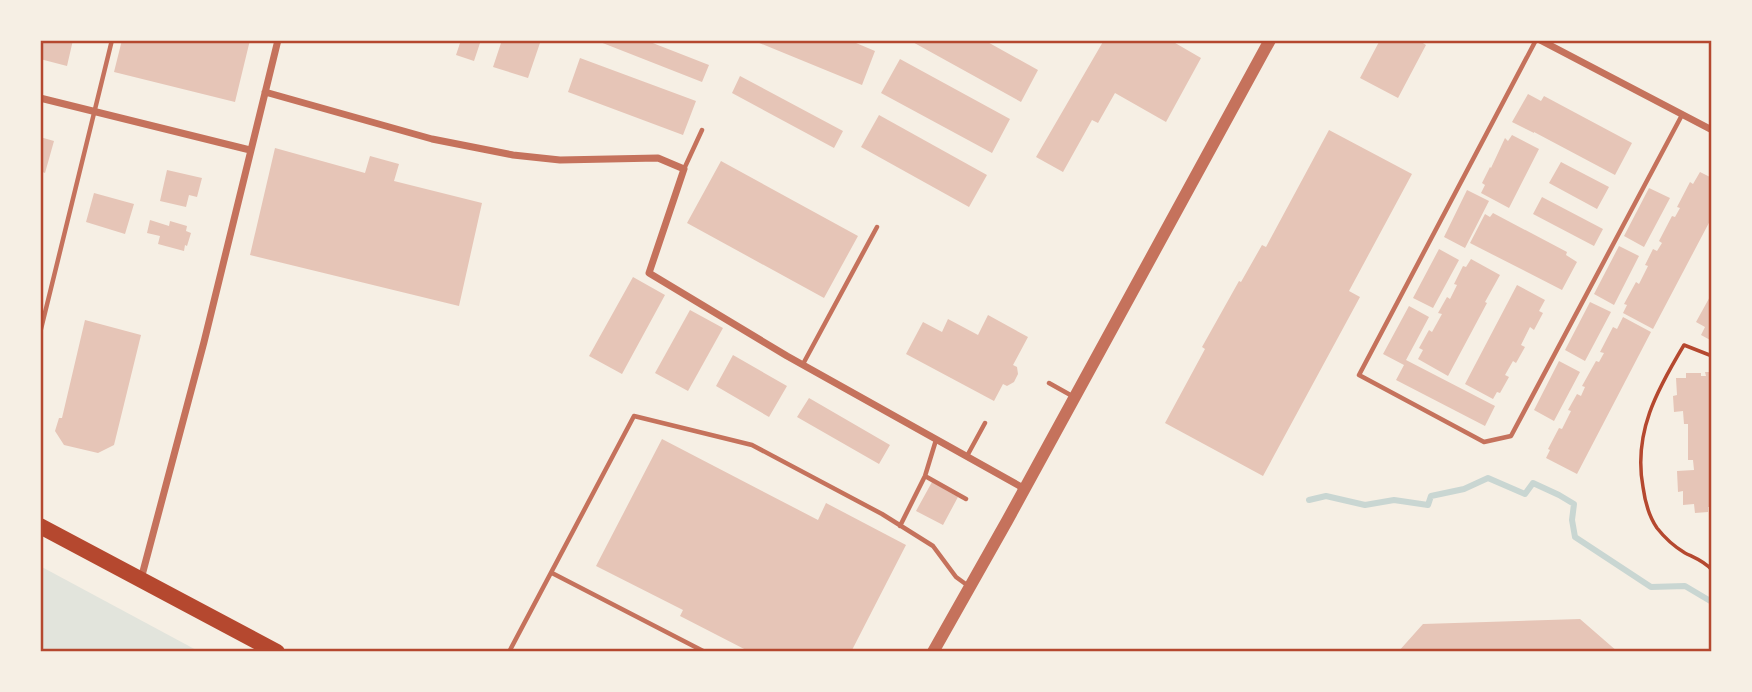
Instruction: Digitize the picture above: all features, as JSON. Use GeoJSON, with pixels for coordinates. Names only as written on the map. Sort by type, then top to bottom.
{"type":"FeatureCollection","features":[{"type":"Feature","properties":{"kind":"highway"},"geometry":{"type":"LineString","coordinates":[[40,526],[277,652]]}},
{"type":"Feature","properties":{"kind":"street"},"geometry":{"type":"LineString","coordinates":[[141,579],[201,355],[278,40]]}},
{"type":"Feature","properties":{"kind":"street"},"geometry":{"type":"LineString","coordinates":[[933,652],[1270,40]]}},
{"type":"Feature","properties":{"kind":"street"},"geometry":{"type":"LineString","coordinates":[[1538,40],[1712,130]]}},
{"type":"Feature","properties":{"kind":"street"},"geometry":{"type":"LineString","coordinates":[[265,92],[432,139],[513,155],[560,160],[658,158],[684,169],[649,273],[803,365],[1025,489]]}},
{"type":"Feature","properties":{"kind":"street"},"geometry":{"type":"LineString","coordinates":[[40,98],[250,150]]}},
{"type":"Feature","properties":{"kind":"lane"},"geometry":{"type":"LineString","coordinates":[[40,333],[112,40]]}},
{"type":"Feature","properties":{"kind":"lane"},"geometry":{"type":"LineString","coordinates":[[1538,40],[1359,375],[1484,442],[1511,436],[1682,115]]}},
{"type":"Feature","properties":{"kind":"lane"},"geometry":{"type":"LineString","coordinates":[[684,169],[702,130]]}},
{"type":"Feature","properties":{"kind":"lane"},"geometry":{"type":"LineString","coordinates":[[803,365],[877,227]]}},
{"type":"Feature","properties":{"kind":"lane"},"geometry":{"type":"LineString","coordinates":[[1049,383],[1075,397]]}},
{"type":"Feature","properties":{"kind":"lane"},"geometry":{"type":"LineString","coordinates":[[509,652],[634,416],[752,445],[882,514],[933,546],[956,577],[971,587]]}},
{"type":"Feature","properties":{"kind":"lane"},"geometry":{"type":"LineString","coordinates":[[967,457],[985,423]]}},
{"type":"Feature","properties":{"kind":"lane"},"geometry":{"type":"LineString","coordinates":[[900,526],[925,476],[936,440]]}},
{"type":"Feature","properties":{"kind":"lane"},"geometry":{"type":"LineString","coordinates":[[925,476],[966,499]]}},
{"type":"Feature","properties":{"kind":"lane"},"geometry":{"type":"LineString","coordinates":[[552,573],[705,652]]}},
{"type":"Feature","properties":{"kind":"path"},"geometry":{"type":"LineString","coordinates":[[1712,356],[1684,345],[1654,400],[1646,422],[1640,453],[1647,511],[1657,528],[1682,551],[1712,570]]}},
{"type":"Feature","properties":{"kind":"shaded area"},"geometry":{"type":"Polygon","coordinates":[[[40,566],[200,652],[40,652],[40,566]]]}},
{"type":"Feature","properties":{"kind":"building"},"geometry":{"type":"Polygon","coordinates":[[[40,40],[73,40],[67,66],[40,59],[40,40]]]}},
{"type":"Feature","properties":{"kind":"building"},"geometry":{"type":"Polygon","coordinates":[[[122,40],[250,40],[235,102],[114,72],[122,40]]]}},
{"type":"Feature","properties":{"kind":"building"},"geometry":{"type":"Polygon","coordinates":[[[461,40],[481,40],[474,61],[456,55],[461,40]]]}},
{"type":"Feature","properties":{"kind":"building"},"geometry":{"type":"Polygon","coordinates":[[[502,40],[541,40],[528,78],[493,67],[502,40]]]}},
{"type":"Feature","properties":{"kind":"building"},"geometry":{"type":"Polygon","coordinates":[[[595,40],[645,40],[709,65],[702,82],[595,40]]]}},
{"type":"Feature","properties":{"kind":"building"},"geometry":{"type":"Polygon","coordinates":[[[752,40],[849,40],[875,51],[862,85],[752,40]]]}},
{"type":"Feature","properties":{"kind":"building"},"geometry":{"type":"Polygon","coordinates":[[[909,40],[984,40],[1038,70],[1021,102],[909,40]]]}},
{"type":"Feature","properties":{"kind":"building"},"geometry":{"type":"Polygon","coordinates":[[[1104,40],[1170,40],[1201,58],[1166,122],[1115,93],[1098,123],[1092,120],[1063,172],[1036,157],[1104,40]]]}},
{"type":"Feature","properties":{"kind":"building"},"geometry":{"type":"Polygon","coordinates":[[[1380,40],[1418,40],[1426,45],[1398,98],[1360,78],[1380,40]]]}},
{"type":"Feature","properties":{"kind":"building"},"geometry":{"type":"Polygon","coordinates":[[[580,58],[696,101],[683,135],[568,92],[580,58]]]}},
{"type":"Feature","properties":{"kind":"building"},"geometry":{"type":"Polygon","coordinates":[[[900,59],[1010,119],[992,153],[881,93],[900,59]]]}},
{"type":"Feature","properties":{"kind":"building"},"geometry":{"type":"Polygon","coordinates":[[[740,76],[843,131],[834,148],[732,93],[740,76]]]}},
{"type":"Feature","properties":{"kind":"building"},"geometry":{"type":"Polygon","coordinates":[[[1528,94],[1541,101],[1544,96],[1632,143],[1615,175],[1512,122],[1528,94]]]}},
{"type":"Feature","properties":{"kind":"building"},"geometry":{"type":"Polygon","coordinates":[[[879,115],[987,175],[969,207],[861,147],[879,115]]]}},
{"type":"Feature","properties":{"kind":"building"},"geometry":{"type":"Polygon","coordinates":[[[1329,130],[1412,174],[1349,291],[1360,297],[1263,476],[1165,423],[1205,349],[1202,347],[1262,245],[1266,247],[1329,130]]]}},
{"type":"Feature","properties":{"kind":"building"},"geometry":{"type":"Polygon","coordinates":[[[1512,135],[1539,149],[1509,208],[1481,193],[1485,185],[1482,183],[1505,138],[1508,141],[1512,135]]]}},
{"type":"Feature","properties":{"kind":"building"},"geometry":{"type":"Polygon","coordinates":[[[40,137],[54,141],[45,173],[40,171],[40,137]]]}},
{"type":"Feature","properties":{"kind":"building"},"geometry":{"type":"Polygon","coordinates":[[[275,148],[365,173],[370,156],[399,164],[394,181],[482,203],[459,306],[250,255],[275,148]]]}},
{"type":"Feature","properties":{"kind":"building"},"geometry":{"type":"Polygon","coordinates":[[[721,161],[858,236],[824,298],[687,223],[721,161]]]}},
{"type":"Feature","properties":{"kind":"building"},"geometry":{"type":"Polygon","coordinates":[[[1561,162],[1609,187],[1597,209],[1549,183],[1561,162]]]}},
{"type":"Feature","properties":{"kind":"building"},"geometry":{"type":"Polygon","coordinates":[[[167,170],[202,178],[197,197],[189,195],[186,207],[160,201],[167,170]]]}},
{"type":"Feature","properties":{"kind":"building"},"geometry":{"type":"Polygon","coordinates":[[[1700,172],[1712,178],[1712,217],[1653,329],[1623,313],[1627,305],[1624,304],[1636,282],[1639,284],[1653,249],[1657,251],[1662,243],[1659,241],[1672,216],[1675,217],[1680,208],[1677,207],[1690,182],[1693,184],[1700,172]]]}},
{"type":"Feature","properties":{"kind":"building"},"geometry":{"type":"Polygon","coordinates":[[[1649,188],[1670,198],[1644,247],[1624,236],[1649,188]]]}},
{"type":"Feature","properties":{"kind":"building"},"geometry":{"type":"Polygon","coordinates":[[[1467,190],[1489,201],[1465,248],[1444,237],[1467,190]]]}},
{"type":"Feature","properties":{"kind":"building"},"geometry":{"type":"Polygon","coordinates":[[[94,193],[134,204],[125,234],[86,222],[94,193]]]}},
{"type":"Feature","properties":{"kind":"building"},"geometry":{"type":"Polygon","coordinates":[[[1542,197],[1603,229],[1594,246],[1533,214],[1542,197]]]}},
{"type":"Feature","properties":{"kind":"building"},"geometry":{"type":"Polygon","coordinates":[[[1493,213],[1567,252],[1566,255],[1577,262],[1562,290],[1470,243],[1485,214],[1490,217],[1493,213]]]}},
{"type":"Feature","properties":{"kind":"building"},"geometry":{"type":"Polygon","coordinates":[[[150,220],[169,226],[170,221],[187,226],[186,231],[191,233],[184,251],[158,244],[160,236],[147,233],[150,220]]]}},
{"type":"Feature","properties":{"kind":"building"},"geometry":{"type":"Polygon","coordinates":[[[1619,246],[1639,256],[1614,305],[1594,294],[1619,246]]]}},
{"type":"Feature","properties":{"kind":"building"},"geometry":{"type":"Polygon","coordinates":[[[1439,249],[1459,260],[1433,308],[1413,298],[1439,249]]]}},
{"type":"Feature","properties":{"kind":"building"},"geometry":{"type":"Polygon","coordinates":[[[1471,259],[1500,275],[1448,376],[1418,359],[1423,350],[1419,348],[1442,314],[1438,313],[1447,297],[1450,299],[1463,266],[1466,267],[1471,259]]]}},
{"type":"Feature","properties":{"kind":"building"},"geometry":{"type":"Polygon","coordinates":[[[633,277],[665,295],[622,374],[589,356],[633,277]]]}},
{"type":"Feature","properties":{"kind":"building"},"geometry":{"type":"Polygon","coordinates":[[[1517,285],[1545,300],[1539,311],[1543,313],[1534,330],[1530,327],[1521,345],[1525,347],[1516,363],[1513,361],[1505,375],[1509,377],[1500,393],[1497,392],[1493,399],[1465,384],[1517,285]]]}},
{"type":"Feature","properties":{"kind":"building"},"geometry":{"type":"Polygon","coordinates":[[[1712,293],[1712,341],[1701,335],[1705,327],[1696,322],[1712,293]]]}},
{"type":"Feature","properties":{"kind":"building"},"geometry":{"type":"Polygon","coordinates":[[[1590,302],[1611,312],[1585,361],[1565,350],[1590,302]]]}},
{"type":"Feature","properties":{"kind":"building"},"geometry":{"type":"Polygon","coordinates":[[[1409,306],[1429,317],[1406,360],[1495,406],[1485,426],[1396,380],[1404,365],[1383,354],[1409,306]]]}},
{"type":"Feature","properties":{"kind":"building"},"geometry":{"type":"Polygon","coordinates":[[[690,310],[723,328],[688,391],[655,373],[690,310]]]}},
{"type":"Feature","properties":{"kind":"building"},"geometry":{"type":"Polygon","coordinates":[[[988,315],[1028,337],[1013,365],[1017,367],[1018,374],[1014,382],[1007,386],[1003,384],[994,401],[906,354],[923,322],[942,332],[948,319],[978,335],[988,315]]]}},
{"type":"Feature","properties":{"kind":"building"},"geometry":{"type":"Polygon","coordinates":[[[1623,317],[1651,332],[1577,474],[1546,458],[1550,450],[1548,449],[1559,428],[1562,429],[1577,394],[1581,396],[1585,387],[1582,386],[1596,361],[1599,362],[1604,353],[1600,352],[1613,327],[1617,329],[1623,317]]]}},
{"type":"Feature","properties":{"kind":"building"},"geometry":{"type":"Polygon","coordinates":[[[85,320],[141,335],[114,445],[98,453],[64,445],[55,431],[59,418],[62,418],[85,320]]]}},
{"type":"Feature","properties":{"kind":"building"},"geometry":{"type":"Polygon","coordinates":[[[733,355],[787,386],[769,417],[716,386],[733,355]]]}},
{"type":"Feature","properties":{"kind":"building"},"geometry":{"type":"Polygon","coordinates":[[[1559,361],[1580,372],[1554,421],[1534,410],[1559,361]]]}},
{"type":"Feature","properties":{"kind":"building"},"geometry":{"type":"Polygon","coordinates":[[[1705,372],[1712,372],[1712,507],[1708,507],[1708,512],[1695,513],[1694,504],[1683,505],[1683,491],[1678,492],[1677,471],[1694,470],[1693,460],[1688,460],[1688,424],[1684,424],[1683,411],[1674,412],[1673,396],[1677,395],[1676,378],[1686,378],[1686,373],[1701,373],[1701,376],[1706,376],[1705,372]]]}},
{"type":"Feature","properties":{"kind":"building"},"geometry":{"type":"Polygon","coordinates":[[[809,398],[890,445],[879,464],[797,417],[809,398]]]}},
{"type":"Feature","properties":{"kind":"building"},"geometry":{"type":"Polygon","coordinates":[[[662,439],[818,520],[826,503],[906,545],[851,652],[750,652],[680,616],[683,610],[596,566],[662,439]]]}},
{"type":"Feature","properties":{"kind":"building"},"geometry":{"type":"Polygon","coordinates":[[[932,482],[958,497],[943,525],[916,511],[932,482]]]}},
{"type":"Feature","properties":{"kind":"building"},"geometry":{"type":"Polygon","coordinates":[[[1580,619],[1618,652],[1398,652],[1423,624],[1580,619]]]}},
{"type":"Feature","properties":{"kind":"waterway"},"geometry":{"type":"LineString","coordinates":[[1309,500],[1326,496],[1365,505],[1394,500],[1428,505],[1431,496],[1464,489],[1488,478],[1525,494],[1533,483],[1574,504],[1572,520],[1575,537],[1651,587],[1685,586],[1712,602]]}}]}
